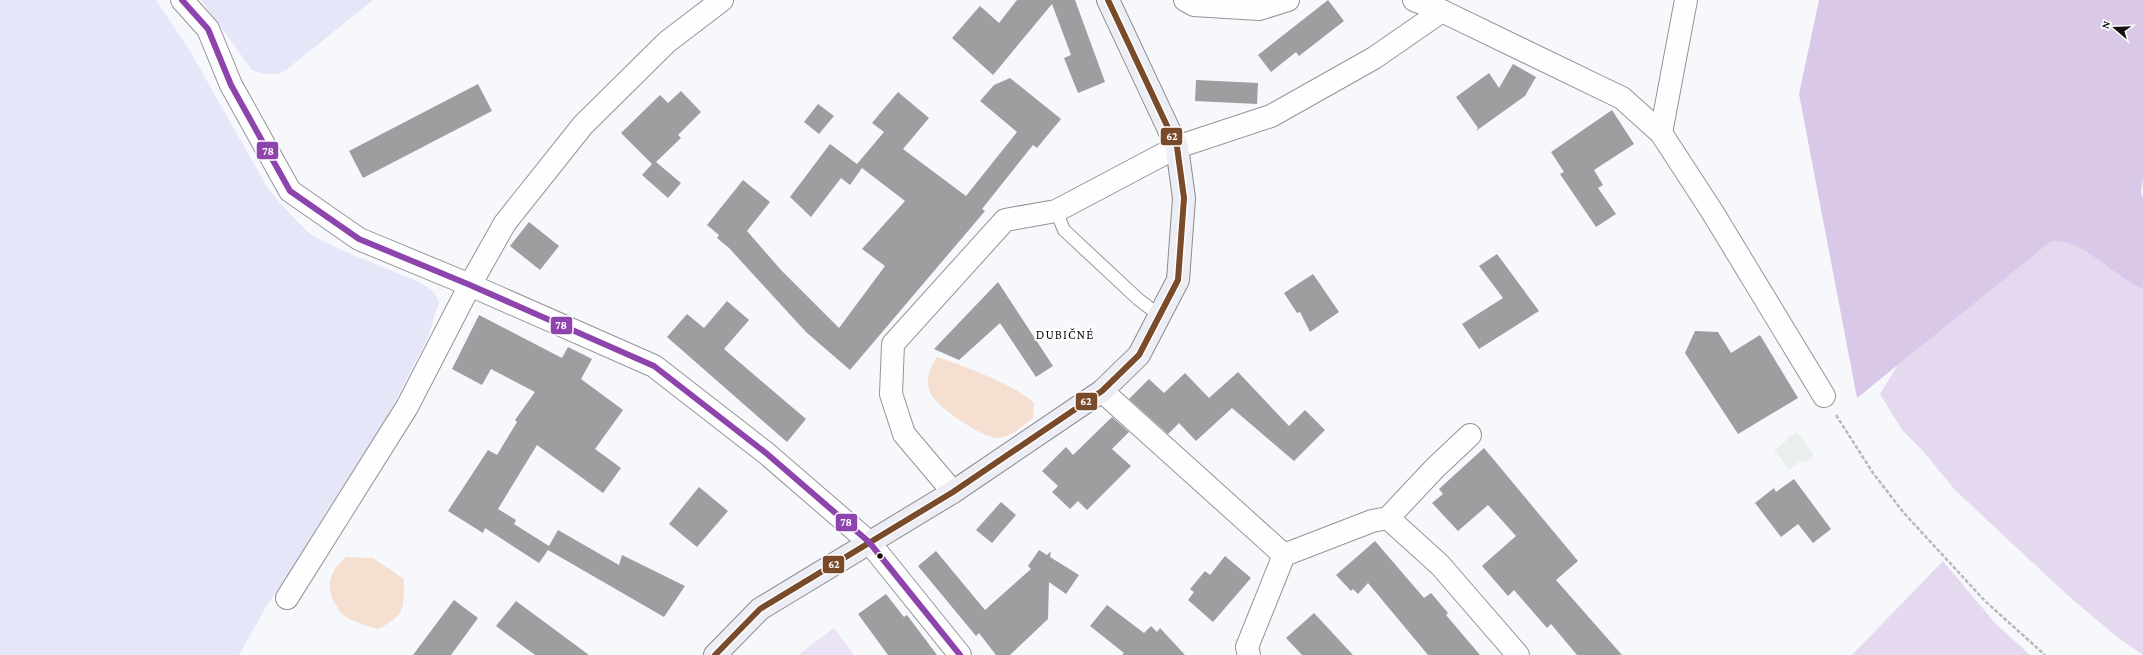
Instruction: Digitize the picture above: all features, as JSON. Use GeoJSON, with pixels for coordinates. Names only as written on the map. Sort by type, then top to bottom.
{"type":"FeatureCollection","features":[{"type":"Feature","properties":{"kind":"street"},"geometry":{"type":"LineString","coordinates":[[182,0],[208,29],[231,85],[290,191],[359,239],[470,285],[654,366],[766,453],[869,542],[960,655]]}},
{"type":"Feature","properties":{"kind":"street"},"geometry":{"type":"LineString","coordinates":[[288,598],[407,407],[470,285],[505,223],[583,125],[667,42],[722,0]]}},
{"type":"Feature","properties":{"kind":"street"},"geometry":{"type":"LineString","coordinates":[[716,655],[760,609],[953,492],[1102,391],[1139,355],[1178,280],[1184,198],[1176,147],[1108,0]]}},
{"type":"Feature","properties":{"kind":"street"},"geometry":{"type":"LineString","coordinates":[[1185,0],[1194,5],[1259,9],[1288,0]]}},
{"type":"Feature","properties":{"kind":"street"},"geometry":{"type":"LineString","coordinates":[[1414,0],[1442,11],[1622,98],[1661,133],[1713,213],[1824,396]]}},
{"type":"Feature","properties":{"kind":"street"},"geometry":{"type":"LineString","coordinates":[[1661,133],[1686,0]]}},
{"type":"Feature","properties":{"kind":"street"},"geometry":{"type":"LineString","coordinates":[[953,492],[904,434],[891,394],[893,344],[1005,220],[1056,211],[1176,147],[1271,116],[1374,58],[1442,11]]}},
{"type":"Feature","properties":{"kind":"street"},"geometry":{"type":"LineString","coordinates":[[1102,391],[1284,555]]}},
{"type":"Feature","properties":{"kind":"street"},"geometry":{"type":"LineString","coordinates":[[1249,655],[1248,647],[1284,555],[1372,521],[1388,518],[1434,468],[1470,435]]}},
{"type":"Feature","properties":{"kind":"street"},"geometry":{"type":"LineString","coordinates":[[1388,518],[1440,565],[1518,655]]}},
{"type":"Feature","properties":{"kind":"lane"},"geometry":{"type":"LineString","coordinates":[[1056,211],[1064,230],[1138,299],[1160,316]]}},
{"type":"Feature","properties":{"kind":"path"},"geometry":{"type":"LineString","coordinates":[[1824,396],[1873,473],[1903,512],[1985,601],[2045,655]]}},
{"type":"Feature","properties":{"kind":"shaded area"},"geometry":{"type":"Polygon","coordinates":[[[0,0],[156,0],[190,51],[267,187],[286,210],[311,235],[341,250],[417,281],[433,291],[439,302],[428,337],[370,451],[266,607],[239,655],[0,655],[0,0]]]}},
{"type":"Feature","properties":{"kind":"shaded area"},"geometry":{"type":"Polygon","coordinates":[[[201,0],[373,0],[286,70],[277,74],[264,74],[252,70],[201,0]]]}},
{"type":"Feature","properties":{"kind":"shaded area"},"geometry":{"type":"Polygon","coordinates":[[[1819,0],[2143,0],[2143,178],[2141,192],[2143,198],[2143,289],[2132,284],[2085,251],[2073,245],[2061,242],[2050,242],[1857,398],[1799,94],[1819,0]]]}},
{"type":"Feature","properties":{"kind":"shaded area"},"geometry":{"type":"Polygon","coordinates":[[[2050,242],[2066,242],[2088,253],[2122,277],[2143,289],[2143,655],[2117,637],[2064,592],[1955,490],[1922,450],[1902,430],[1880,394],[1897,366],[2027,259],[2050,242]]]}},
{"type":"Feature","properties":{"kind":"shaded area"},"geometry":{"type":"Polygon","coordinates":[[[937,357],[988,376],[1014,389],[1034,403],[1033,418],[1008,436],[998,438],[981,433],[971,427],[949,413],[940,405],[930,392],[928,382],[929,373],[937,357]]]}},
{"type":"Feature","properties":{"kind":"shaded area"},"geometry":{"type":"Polygon","coordinates":[[[1797,432],[1814,456],[1805,463],[1802,460],[1789,470],[1774,450],[1787,440],[1786,438],[1797,432]]]}},
{"type":"Feature","properties":{"kind":"shaded area"},"geometry":{"type":"Polygon","coordinates":[[[346,557],[373,558],[404,579],[402,610],[394,619],[378,629],[360,624],[343,615],[332,598],[330,591],[330,579],[340,562],[346,557]]]}},
{"type":"Feature","properties":{"kind":"shaded area"},"geometry":{"type":"Polygon","coordinates":[[[1943,561],[1995,623],[2030,655],[1852,655],[1943,561]]]}},
{"type":"Feature","properties":{"kind":"shaded area"},"geometry":{"type":"Polygon","coordinates":[[[834,628],[854,655],[798,655],[834,628]]]}},
{"type":"Feature","properties":{"kind":"building"},"geometry":{"type":"Polygon","coordinates":[[[1017,0],[1075,0],[1105,82],[1078,93],[1064,58],[1071,55],[1052,4],[993,75],[952,38],[980,6],[999,23],[1017,0]]]}},
{"type":"Feature","properties":{"kind":"building"},"geometry":{"type":"Polygon","coordinates":[[[1328,0],[1344,21],[1299,56],[1296,52],[1271,72],[1258,55],[1328,0]]]}},
{"type":"Feature","properties":{"kind":"building"},"geometry":{"type":"Polygon","coordinates":[[[1513,64],[1536,77],[1525,96],[1476,131],[1478,128],[1456,97],[1489,73],[1499,88],[1513,64]]]}},
{"type":"Feature","properties":{"kind":"building"},"geometry":{"type":"Polygon","coordinates":[[[1010,78],[1061,119],[1037,148],[1033,145],[982,209],[985,211],[850,370],[806,332],[729,248],[717,238],[719,235],[707,225],[743,180],[770,202],[747,231],[781,270],[839,328],[885,266],[862,249],[905,201],[862,168],[850,185],[841,178],[811,217],[790,197],[830,144],[857,164],[884,132],[872,123],[898,92],[929,118],[903,149],[966,196],[1017,132],[980,101],[994,85],[1010,78]]]}},
{"type":"Feature","properties":{"kind":"building"},"geometry":{"type":"Polygon","coordinates":[[[1196,80],[1258,83],[1257,104],[1195,101],[1196,80]]]}},
{"type":"Feature","properties":{"kind":"building"},"geometry":{"type":"Polygon","coordinates":[[[478,84],[492,111],[363,178],[349,151],[478,84]]]}},
{"type":"Feature","properties":{"kind":"building"},"geometry":{"type":"Polygon","coordinates":[[[681,91],[701,112],[678,135],[681,138],[656,162],[681,183],[668,198],[642,175],[652,164],[621,133],[660,95],[668,103],[681,91]]]}},
{"type":"Feature","properties":{"kind":"building"},"geometry":{"type":"Polygon","coordinates":[[[818,104],[834,116],[819,134],[804,122],[818,104]]]}},
{"type":"Feature","properties":{"kind":"building"},"geometry":{"type":"Polygon","coordinates":[[[1612,110],[1634,144],[1594,170],[1603,185],[1598,188],[1616,214],[1596,227],[1560,174],[1564,172],[1551,152],[1612,110]]]}},
{"type":"Feature","properties":{"kind":"building"},"geometry":{"type":"Polygon","coordinates":[[[529,222],[559,246],[540,270],[510,246],[529,222]]]}},
{"type":"Feature","properties":{"kind":"building"},"geometry":{"type":"Polygon","coordinates":[[[1497,254],[1539,311],[1479,349],[1462,324],[1503,298],[1479,266],[1497,254]]]}},
{"type":"Feature","properties":{"kind":"building"},"geometry":{"type":"Polygon","coordinates":[[[1313,274],[1339,312],[1310,332],[1300,312],[1297,313],[1284,293],[1313,274]]]}},
{"type":"Feature","properties":{"kind":"building"},"geometry":{"type":"Polygon","coordinates":[[[998,282],[1053,366],[1036,377],[1000,323],[959,360],[934,349],[998,282]]]}},
{"type":"Feature","properties":{"kind":"building"},"geometry":{"type":"Polygon","coordinates":[[[727,301],[749,320],[724,349],[806,419],[787,442],[667,337],[687,314],[704,328],[727,301]]]}},
{"type":"Feature","properties":{"kind":"building"},"geometry":{"type":"Polygon","coordinates":[[[479,315],[562,358],[568,347],[592,359],[581,379],[623,410],[595,449],[621,468],[603,493],[537,445],[498,509],[516,520],[514,524],[549,546],[558,530],[619,565],[622,555],[685,586],[664,617],[548,550],[539,563],[485,528],[483,533],[448,511],[488,450],[497,455],[517,422],[515,420],[535,392],[491,369],[482,385],[452,369],[479,315]]]}},
{"type":"Feature","properties":{"kind":"building"},"geometry":{"type":"Polygon","coordinates":[[[1695,331],[1718,332],[1731,353],[1760,335],[1798,398],[1738,434],[1685,353],[1695,331]]]}},
{"type":"Feature","properties":{"kind":"building"},"geometry":{"type":"Polygon","coordinates":[[[1238,372],[1289,426],[1305,410],[1325,430],[1294,461],[1232,408],[1196,441],[1179,423],[1168,434],[1129,399],[1149,379],[1164,393],[1185,373],[1209,398],[1238,372]]]}},
{"type":"Feature","properties":{"kind":"building"},"geometry":{"type":"Polygon","coordinates":[[[1112,417],[1129,432],[1112,449],[1131,466],[1087,510],[1078,501],[1070,509],[1052,492],[1058,486],[1042,471],[1066,447],[1073,455],[1112,417]]]}},
{"type":"Feature","properties":{"kind":"building"},"geometry":{"type":"Polygon","coordinates":[[[1484,448],[1578,561],[1556,580],[1622,655],[1577,655],[1551,624],[1547,628],[1514,590],[1508,596],[1482,566],[1516,536],[1488,505],[1458,531],[1432,503],[1443,494],[1439,489],[1484,448]]]}},
{"type":"Feature","properties":{"kind":"building"},"geometry":{"type":"Polygon","coordinates":[[[1794,479],[1831,529],[1813,543],[1798,524],[1781,537],[1755,503],[1774,488],[1776,492],[1794,479]]]}},
{"type":"Feature","properties":{"kind":"building"},"geometry":{"type":"Polygon","coordinates":[[[699,487],[728,511],[697,547],[669,524],[699,487]]]}},
{"type":"Feature","properties":{"kind":"building"},"geometry":{"type":"Polygon","coordinates":[[[1001,502],[1016,515],[992,543],[976,530],[1001,502]]]}},
{"type":"Feature","properties":{"kind":"building"},"geometry":{"type":"Polygon","coordinates":[[[1375,541],[1424,598],[1431,593],[1448,613],[1446,615],[1480,655],[1428,655],[1368,583],[1358,594],[1353,589],[1351,591],[1336,575],[1375,541]]]}},
{"type":"Feature","properties":{"kind":"building"},"geometry":{"type":"Polygon","coordinates":[[[1039,550],[1047,555],[1051,551],[1050,557],[1079,575],[1066,594],[1049,582],[1048,619],[1010,655],[996,655],[979,633],[976,636],[918,566],[936,551],[985,610],[1031,569],[1028,566],[1039,550]]]}},
{"type":"Feature","properties":{"kind":"building"},"geometry":{"type":"Polygon","coordinates":[[[1225,556],[1251,578],[1213,622],[1188,600],[1194,592],[1190,589],[1205,571],[1210,575],[1225,556]]]}},
{"type":"Feature","properties":{"kind":"building"},"geometry":{"type":"Polygon","coordinates":[[[886,594],[904,617],[907,615],[937,655],[888,655],[858,614],[886,594]]]}},
{"type":"Feature","properties":{"kind":"building"},"geometry":{"type":"Polygon","coordinates":[[[454,600],[478,618],[451,655],[413,655],[454,600]]]}},
{"type":"Feature","properties":{"kind":"building"},"geometry":{"type":"Polygon","coordinates":[[[516,601],[589,655],[535,655],[496,626],[516,601]]]}},
{"type":"Feature","properties":{"kind":"building"},"geometry":{"type":"Polygon","coordinates":[[[1107,605],[1144,633],[1151,626],[1157,632],[1160,628],[1185,655],[1122,655],[1124,653],[1090,626],[1107,605]]]}},
{"type":"Feature","properties":{"kind":"building"},"geometry":{"type":"Polygon","coordinates":[[[1314,613],[1353,655],[1302,655],[1286,638],[1314,613]]]}},
{"type":"Feature","properties":{"kind":"transit line","name":"78"},"geometry":{"type":"LineString","coordinates":[[182,0],[208,29],[231,85],[290,191],[359,239],[470,285],[654,366],[766,453],[869,542],[960,655]]}},
{"type":"Feature","properties":{"kind":"transit line","name":"62"},"geometry":{"type":"LineString","coordinates":[[715,655],[760,609],[953,492],[1102,391],[1139,355],[1178,280],[1184,198],[1177,147],[1108,0]]}},
{"type":"Feature","properties":{"kind":"district","name":"DUBIČNÉ"},"geometry":{"type":"Point","coordinates":[1065,334]}}]}
